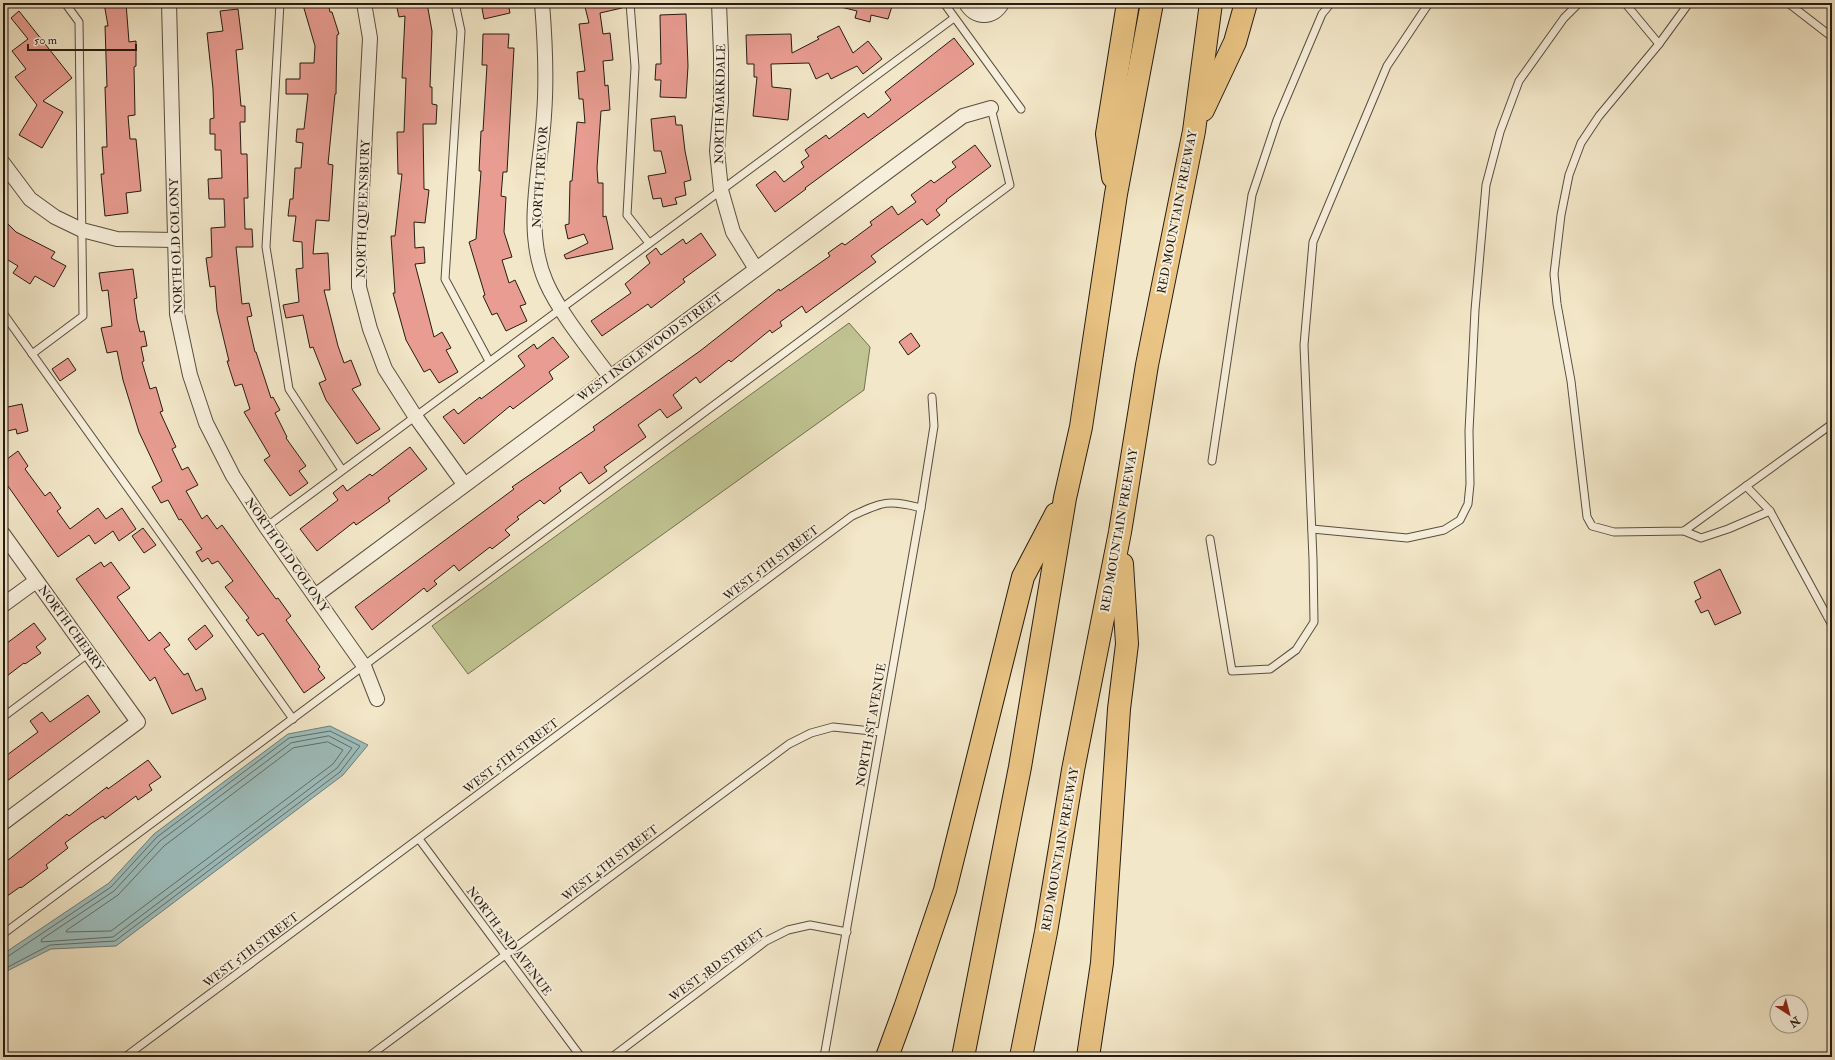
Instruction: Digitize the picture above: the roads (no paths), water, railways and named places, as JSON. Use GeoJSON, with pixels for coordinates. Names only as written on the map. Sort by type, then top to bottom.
{"type":"FeatureCollection","features":[{"type":"Feature","properties":{"kind":"highway"},"geometry":{"type":"LineString","coordinates":[[1116,194],[1107,134],[1128,3]]}},
{"type":"Feature","properties":{"kind":"highway"},"geometry":{"type":"LineString","coordinates":[[963,1057],[1020,767],[1065,498],[1081,427],[1116,194],[1152,3]]}},
{"type":"Feature","properties":{"kind":"highway","name":"RED MOUNTAIN FREEWAY"},"geometry":{"type":"LineString","coordinates":[[1021,1057],[1046,932],[1074,770],[1120,532],[1147,365],[1194,131],[1211,3]]}},
{"type":"Feature","properties":{"kind":"highway"},"geometry":{"type":"LineString","coordinates":[[1194,131],[1235,42],[1246,3]]}},
{"type":"Feature","properties":{"kind":"highway"},"geometry":{"type":"LineString","coordinates":[[887,1057],[906,1008],[945,890],[1023,577],[1065,498]]}},
{"type":"Feature","properties":{"kind":"highway"},"geometry":{"type":"LineString","coordinates":[[1088,1057],[1102,963],[1120,709],[1127,644],[1120,532]]}},
{"type":"Feature","properties":{"kind":"street","name":"NORTH OLD COLONY"},"geometry":{"type":"LineString","coordinates":[[169,3],[177,314],[190,375],[206,423],[233,476],[266,526],[364,666],[377,699]]}},
{"type":"Feature","properties":{"kind":"street","name":"NORTH QUEENSBURY"},"geometry":{"type":"LineString","coordinates":[[364,3],[370,38],[359,247],[359,287],[370,328],[385,369],[415,416],[464,484]]}},
{"type":"Feature","properties":{"kind":"street","name":"NORTH TREVOR"},"geometry":{"type":"LineString","coordinates":[[542,3],[546,48],[544,115],[534,223],[538,256],[546,282],[561,308],[610,377]]}},
{"type":"Feature","properties":{"kind":"street","name":"NORTH MARKDALE"},"geometry":{"type":"LineString","coordinates":[[719,3],[722,54],[721,102],[717,151],[721,190],[733,232],[756,270]]}},
{"type":"Feature","properties":{"kind":"street"},"geometry":{"type":"LineString","coordinates":[[966,3],[969,9],[974,13],[987,16],[998,10],[1002,3]]}},
{"type":"Feature","properties":{"kind":"street","name":"WEST INGLEWOOD STREET"},"geometry":{"type":"LineString","coordinates":[[315,596],[464,484],[963,116],[991,108]]}},
{"type":"Feature","properties":{"kind":"street"},"geometry":{"type":"LineString","coordinates":[[3,163],[30,199],[55,217],[82,230],[117,239],[175,240]]}},
{"type":"Feature","properties":{"kind":"street","name":"NORTH CHERRY"},"geometry":{"type":"LineString","coordinates":[[3,534],[138,722],[3,823]]}},
{"type":"Feature","properties":{"kind":"street"},"geometry":{"type":"LineString","coordinates":[[3,605],[36,581]]}},
{"type":"Feature","properties":{"kind":"lane"},"geometry":{"type":"LineString","coordinates":[[32,354],[83,316],[79,22],[65,3]]}},
{"type":"Feature","properties":{"kind":"lane"},"geometry":{"type":"LineString","coordinates":[[280,3],[266,247],[289,389],[342,470]]}},
{"type":"Feature","properties":{"kind":"lane"},"geometry":{"type":"LineString","coordinates":[[454,3],[461,31],[446,279],[489,361]]}},
{"type":"Feature","properties":{"kind":"lane"},"geometry":{"type":"LineString","coordinates":[[630,3],[635,67],[627,215],[649,243]]}},
{"type":"Feature","properties":{"kind":"lane"},"geometry":{"type":"LineString","coordinates":[[944,3],[1021,109]]}},
{"type":"Feature","properties":{"kind":"lane"},"geometry":{"type":"LineString","coordinates":[[1212,461],[1252,195],[1277,120],[1322,14],[1331,3]]}},
{"type":"Feature","properties":{"kind":"lane"},"geometry":{"type":"LineString","coordinates":[[1210,539],[1232,671],[1270,669],[1296,650],[1314,622],[1312,530],[1304,344],[1313,242],[1387,66],[1429,3]]}},
{"type":"Feature","properties":{"kind":"lane"},"geometry":{"type":"LineString","coordinates":[[1312,530],[1407,538],[1444,530],[1460,520],[1468,504],[1470,484],[1468,431],[1475,310],[1486,185],[1500,132],[1519,81],[1564,18],[1579,3]]}},
{"type":"Feature","properties":{"kind":"lane"},"geometry":{"type":"LineString","coordinates":[[1624,3],[1659,44]]}},
{"type":"Feature","properties":{"kind":"lane"},"geometry":{"type":"LineString","coordinates":[[1689,3],[1659,44],[1599,116],[1581,143],[1569,175],[1561,215],[1554,274],[1557,304],[1571,381],[1587,517],[1592,526],[1614,532],[1684,531],[1701,538],[1728,529],[1770,511]]}},
{"type":"Feature","properties":{"kind":"lane"},"geometry":{"type":"LineString","coordinates":[[1788,3],[1832,37]]}},
{"type":"Feature","properties":{"kind":"lane"},"geometry":{"type":"LineString","coordinates":[[266,526],[954,18]]}},
{"type":"Feature","properties":{"kind":"lane"},"geometry":{"type":"LineString","coordinates":[[3,934],[1010,185],[991,108]]}},
{"type":"Feature","properties":{"kind":"lane"},"geometry":{"type":"LineString","coordinates":[[3,313],[293,719]]}},
{"type":"Feature","properties":{"kind":"lane","name":"NORTH 1ST AVENUE"},"geometry":{"type":"LineString","coordinates":[[824,1057],[921,508],[934,426],[932,397]]}},
{"type":"Feature","properties":{"kind":"lane"},"geometry":{"type":"LineString","coordinates":[[1684,531],[1832,424]]}},
{"type":"Feature","properties":{"kind":"lane"},"geometry":{"type":"LineString","coordinates":[[1746,486],[1770,511],[1832,625]]}},
{"type":"Feature","properties":{"kind":"lane","name":"WEST 5TH STREET"},"geometry":{"type":"LineString","coordinates":[[125,1057],[852,516],[877,504],[900,502],[921,508]]}},
{"type":"Feature","properties":{"kind":"lane"},"geometry":{"type":"LineString","coordinates":[[3,717],[89,653]]}},
{"type":"Feature","properties":{"kind":"lane","name":"WEST 4TH STREET"},"geometry":{"type":"LineString","coordinates":[[368,1057],[789,744],[811,733],[833,727],[881,732]]}},
{"type":"Feature","properties":{"kind":"lane","name":"NORTH 2ND AVENUE"},"geometry":{"type":"LineString","coordinates":[[419,839],[581,1057]]}},
{"type":"Feature","properties":{"kind":"lane","name":"WEST 3RD STREET"},"geometry":{"type":"LineString","coordinates":[[612,1057],[766,941],[777,935],[788,930],[810,924],[847,932]]}},
{"type":"Feature","properties":{"kind":"water"},"geometry":{"type":"Polygon","coordinates":[[[330,726],[368,745],[343,775],[116,946],[51,949],[7,971],[3,987],[3,954],[109,883],[154,834],[288,734],[330,726]]]}}]}
